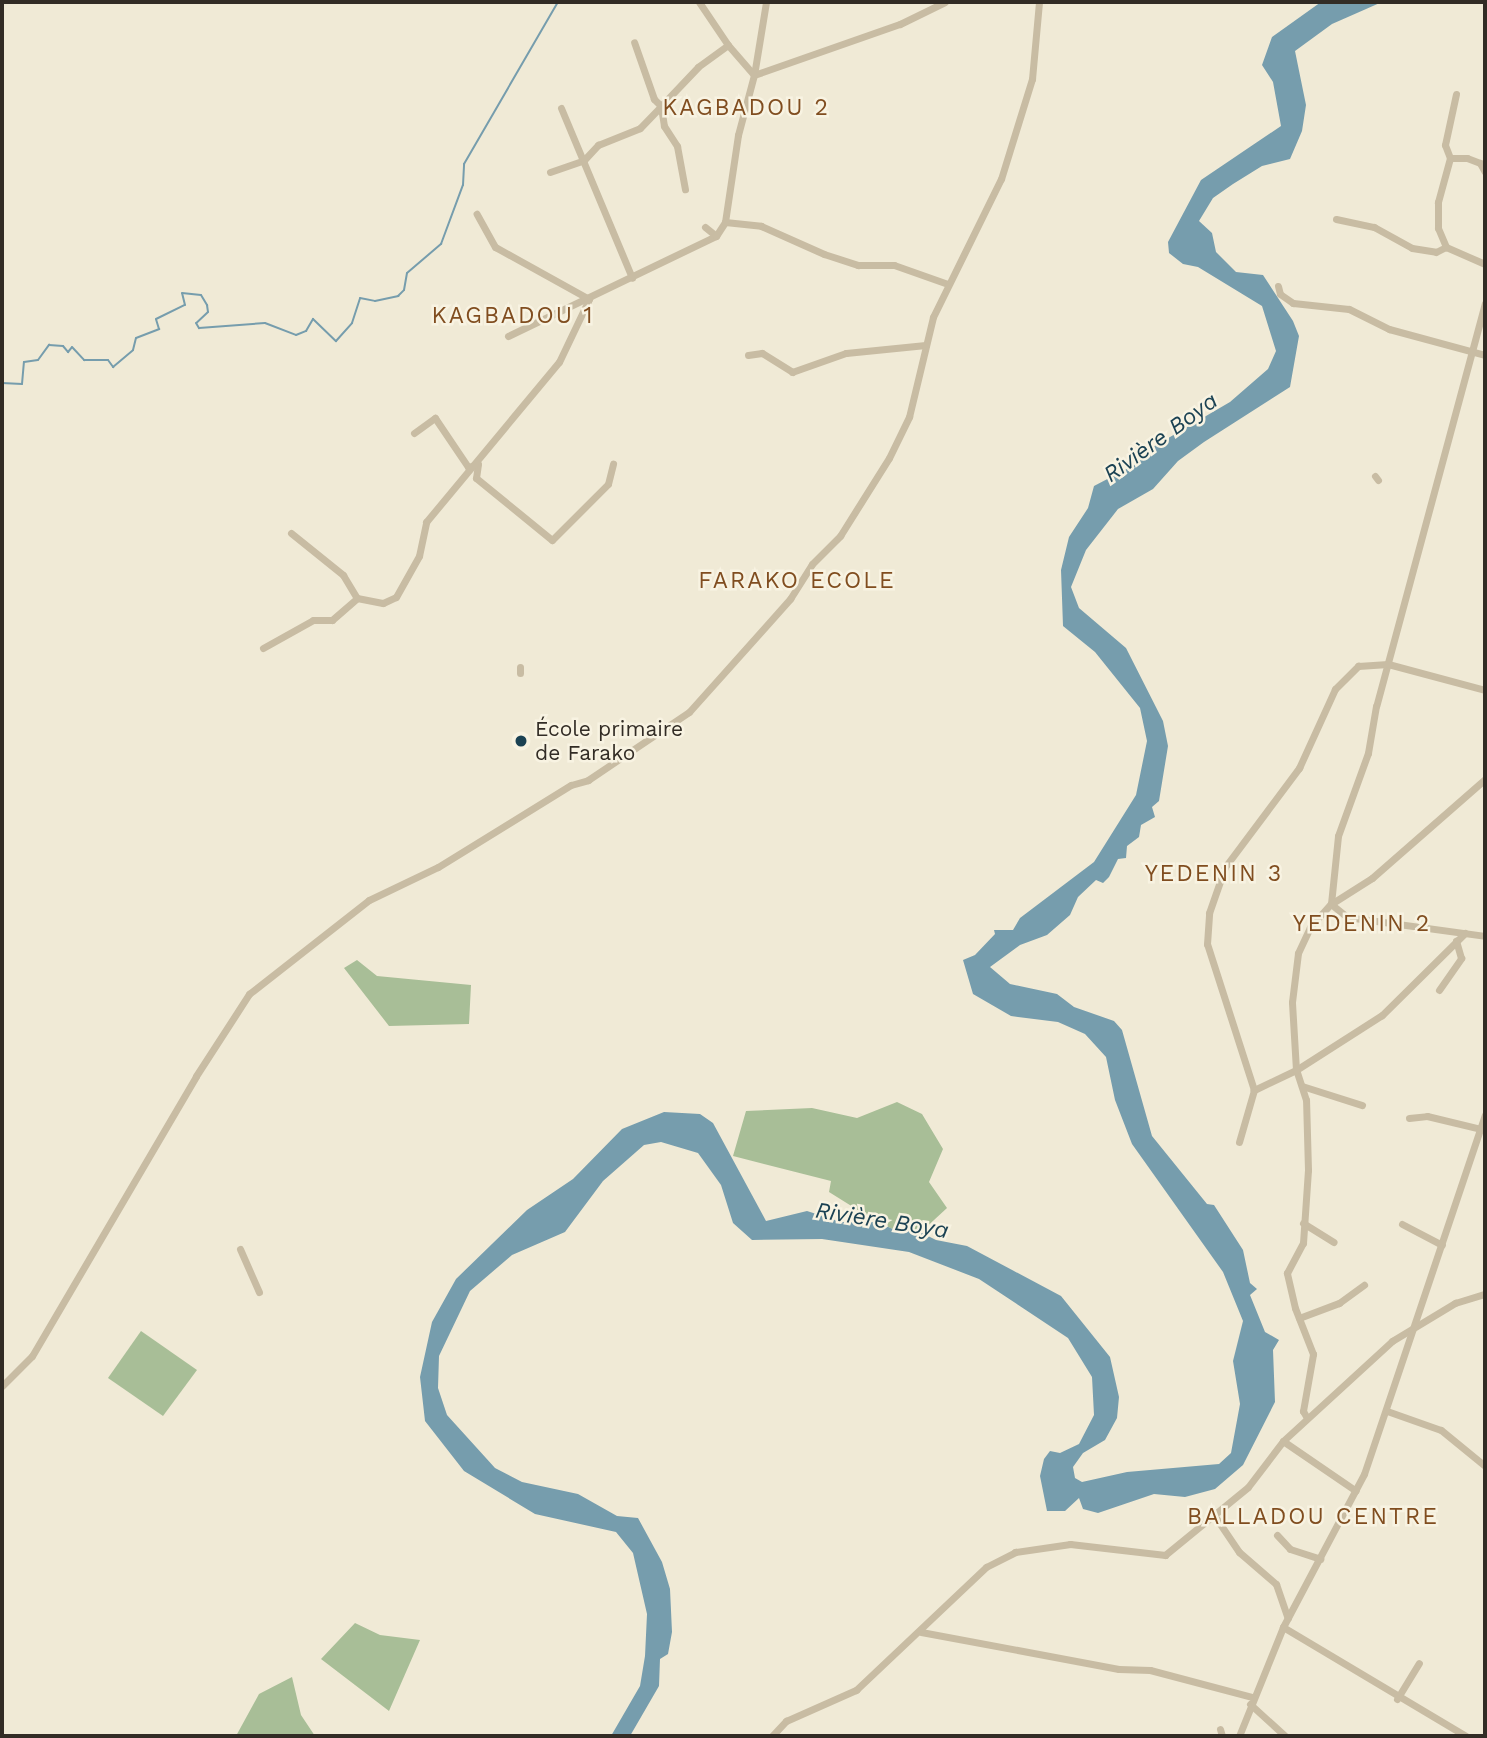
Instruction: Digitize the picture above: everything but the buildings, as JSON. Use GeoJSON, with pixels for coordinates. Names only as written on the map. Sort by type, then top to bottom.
{"type":"FeatureCollection","features":[{"type":"Feature","properties":{"kind":"street"},"geometry":{"type":"LineString","coordinates":[[699,2],[728,45],[754,75]]}},
{"type":"Feature","properties":{"kind":"street"},"geometry":{"type":"LineString","coordinates":[[508,336],[716,236],[725,222],[738,135],[754,75],[766,2]]}},
{"type":"Feature","properties":{"kind":"street"},"geometry":{"type":"LineString","coordinates":[[754,75],[900,23],[945,2]]}},
{"type":"Feature","properties":{"kind":"street"},"geometry":{"type":"LineString","coordinates":[[2,1386],[32,1356],[196,1076],[249,995],[369,900],[438,867],[571,785],[588,780],[689,712],[796,596],[812,564],[840,536],[889,458],[909,416],[926,345],[948,284],[1001,180],[1018,132],[1032,79],[1039,2]]}},
{"type":"Feature","properties":{"kind":"street"},"geometry":{"type":"LineString","coordinates":[[634,42],[654,99],[661,106],[664,126],[677,146],[685,189]]}},
{"type":"Feature","properties":{"kind":"street"},"geometry":{"type":"LineString","coordinates":[[551,172],[584,160],[598,145],[640,128],[698,67],[728,45]]}},
{"type":"Feature","properties":{"kind":"street"},"geometry":{"type":"LineString","coordinates":[[1456,94],[1445,145],[1450,158],[1438,202],[1438,228],[1446,247],[1485,264]]}},
{"type":"Feature","properties":{"kind":"street"},"geometry":{"type":"LineString","coordinates":[[561,108],[573,146],[584,160],[602,214],[632,278]]}},
{"type":"Feature","properties":{"kind":"street"},"geometry":{"type":"LineString","coordinates":[[1450,158],[1467,158],[1480,163],[1485,172]]}},
{"type":"Feature","properties":{"kind":"street"},"geometry":{"type":"LineString","coordinates":[[477,214],[495,247],[585,300]]}},
{"type":"Feature","properties":{"kind":"street"},"geometry":{"type":"LineString","coordinates":[[1336,219],[1374,227],[1412,248],[1436,252],[1446,247]]}},
{"type":"Feature","properties":{"kind":"street"},"geometry":{"type":"LineString","coordinates":[[725,222],[761,226],[824,254],[858,265],[894,265],[948,284]]}},
{"type":"Feature","properties":{"kind":"street"},"geometry":{"type":"LineString","coordinates":[[705,227],[716,236]]}},
{"type":"Feature","properties":{"kind":"street"},"geometry":{"type":"LineString","coordinates":[[1278,286],[1280,294],[1293,303],[1349,309],[1390,329],[1485,355]]}},
{"type":"Feature","properties":{"kind":"street"},"geometry":{"type":"LineString","coordinates":[[356,598],[383,603],[396,597],[419,555],[426,522],[463,476],[478,464],[559,362],[585,300]]}},
{"type":"Feature","properties":{"kind":"street"},"geometry":{"type":"LineString","coordinates":[[1331,904],[1338,836],[1368,753],[1388,664],[1485,303]]}},
{"type":"Feature","properties":{"kind":"street"},"geometry":{"type":"LineString","coordinates":[[748,355],[762,353],[792,372],[846,353],[926,345]]}},
{"type":"Feature","properties":{"kind":"street"},"geometry":{"type":"LineString","coordinates":[[414,433],[435,418],[468,467],[478,464]]}},
{"type":"Feature","properties":{"kind":"street"},"geometry":{"type":"LineString","coordinates":[[478,464],[476,478],[552,540],[602,491],[614,464]]}},
{"type":"Feature","properties":{"kind":"street"},"geometry":{"type":"LineString","coordinates":[[291,533],[343,575],[356,598]]}},
{"type":"Feature","properties":{"kind":"street"},"geometry":{"type":"LineString","coordinates":[[263,648],[313,620],[332,620],[356,598]]}},
{"type":"Feature","properties":{"kind":"street"},"geometry":{"type":"LineString","coordinates":[[1239,1142],[1254,1090],[1207,944],[1216,889],[1225,867],[1304,760],[1344,676],[1373,662],[1485,690]]}},
{"type":"Feature","properties":{"kind":"street"},"geometry":{"type":"LineString","coordinates":[[1307,1418],[1303,1411],[1313,1354],[1299,1318],[1287,1273],[1301,1252],[1308,1132],[1302,1086],[1296,1070],[1292,984],[1297,953],[1310,927],[1331,904],[1372,878],[1485,779]]}},
{"type":"Feature","properties":{"kind":"street"},"geometry":{"type":"LineString","coordinates":[[1331,904],[1347,917],[1485,936]]}},
{"type":"Feature","properties":{"kind":"street"},"geometry":{"type":"LineString","coordinates":[[1254,1090],[1296,1070],[1382,1015],[1414,988],[1465,933]]}},
{"type":"Feature","properties":{"kind":"street"},"geometry":{"type":"LineString","coordinates":[[1439,990],[1461,958],[1456,941]]}},
{"type":"Feature","properties":{"kind":"street"},"geometry":{"type":"LineString","coordinates":[[1302,1086],[1362,1105]]}},
{"type":"Feature","properties":{"kind":"street"},"geometry":{"type":"LineString","coordinates":[[1239,1736],[1283,1627],[1356,1491],[1418,1323],[1485,1115]]}},
{"type":"Feature","properties":{"kind":"street"},"geometry":{"type":"LineString","coordinates":[[1409,1118],[1427,1116],[1481,1129]]}},
{"type":"Feature","properties":{"kind":"street"},"geometry":{"type":"LineString","coordinates":[[1303,1223],[1334,1242]]}},
{"type":"Feature","properties":{"kind":"street"},"geometry":{"type":"LineString","coordinates":[[1402,1224],[1442,1245]]}},
{"type":"Feature","properties":{"kind":"street"},"geometry":{"type":"LineString","coordinates":[[240,1249],[259,1292]]}},
{"type":"Feature","properties":{"kind":"street"},"geometry":{"type":"LineString","coordinates":[[1299,1318],[1335,1306],[1364,1285]]}},
{"type":"Feature","properties":{"kind":"street"},"geometry":{"type":"LineString","coordinates":[[772,1736],[786,1721],[856,1690],[921,1632],[986,1567],[1015,1552],[1070,1544],[1165,1555],[1248,1487],[1283,1441],[1358,1369],[1418,1323],[1485,1294]]}},
{"type":"Feature","properties":{"kind":"street"},"geometry":{"type":"LineString","coordinates":[[1387,1411],[1441,1430],[1485,1466]]}},
{"type":"Feature","properties":{"kind":"street"},"geometry":{"type":"LineString","coordinates":[[1283,1441],[1356,1491]]}},
{"type":"Feature","properties":{"kind":"street"},"geometry":{"type":"LineString","coordinates":[[1214,1515],[1239,1552],[1276,1584],[1288,1618]]}},
{"type":"Feature","properties":{"kind":"street"},"geometry":{"type":"LineString","coordinates":[[1277,1535],[1290,1549],[1320,1559]]}},
{"type":"Feature","properties":{"kind":"street"},"geometry":{"type":"LineString","coordinates":[[1283,1627],[1397,1699],[1466,1736]]}},
{"type":"Feature","properties":{"kind":"street"},"geometry":{"type":"LineString","coordinates":[[921,1632],[1119,1669],[1150,1670],[1251,1701],[1285,1736]]}},
{"type":"Feature","properties":{"kind":"street"},"geometry":{"type":"LineString","coordinates":[[1397,1699],[1419,1663]]}},
{"type":"Feature","properties":{"kind":"green space"},"geometry":{"type":"Polygon","coordinates":[[[357,960],[377,976],[471,985],[469,1024],[389,1026],[344,968],[357,960]]]}},
{"type":"Feature","properties":{"kind":"green space"},"geometry":{"type":"Polygon","coordinates":[[[897,1102],[922,1114],[943,1149],[929,1182],[947,1208],[921,1232],[895,1230],[877,1222],[829,1192],[831,1181],[733,1156],[746,1111],[812,1108],[857,1118],[897,1102]]]}},
{"type":"Feature","properties":{"kind":"green space"},"geometry":{"type":"Polygon","coordinates":[[[141,1331],[197,1370],[163,1416],[108,1378],[141,1331]]]}},
{"type":"Feature","properties":{"kind":"green space"},"geometry":{"type":"Polygon","coordinates":[[[355,1623],[380,1635],[420,1640],[389,1711],[321,1659],[355,1623]]]}},
{"type":"Feature","properties":{"kind":"green space"},"geometry":{"type":"Polygon","coordinates":[[[292,1677],[301,1715],[315,1736],[236,1736],[259,1694],[292,1677]]]}},
{"type":"Feature","properties":{"kind":"water"},"geometry":{"type":"Polygon","coordinates":[[[1321,2],[1382,2],[1332,24],[1295,51],[1306,105],[1302,131],[1290,159],[1262,166],[1233,184],[1213,198],[1199,221],[1212,233],[1216,252],[1236,272],[1263,275],[1293,321],[1299,336],[1290,387],[1204,442],[1178,461],[1153,489],[1118,509],[1086,550],[1071,587],[1079,608],[1126,648],[1163,721],[1168,746],[1159,801],[1152,807],[1155,817],[1141,825],[1139,837],[1127,846],[1126,858],[1118,859],[1109,877],[1103,883],[1096,880],[1078,897],[1070,915],[1047,935],[1020,945],[990,967],[1010,984],[1057,994],[1074,1007],[1114,1021],[1122,1030],[1152,1136],[1207,1204],[1214,1205],[1243,1250],[1250,1283],[1257,1289],[1250,1295],[1265,1332],[1279,1340],[1273,1350],[1275,1402],[1243,1465],[1215,1489],[1185,1497],[1154,1494],[1098,1513],[1083,1509],[1079,1498],[1065,1511],[1047,1511],[1040,1476],[1044,1459],[1050,1451],[1060,1453],[1079,1444],[1094,1415],[1092,1377],[1068,1338],[979,1279],[909,1252],[822,1239],[752,1240],[733,1223],[721,1185],[698,1153],[661,1142],[644,1145],[603,1181],[565,1232],[512,1255],[470,1291],[439,1356],[438,1388],[447,1415],[495,1468],[522,1482],[578,1494],[617,1516],[638,1518],[662,1562],[670,1589],[672,1632],[668,1654],[660,1659],[659,1686],[630,1736],[611,1736],[640,1686],[645,1656],[647,1614],[633,1553],[616,1532],[535,1514],[464,1471],[425,1421],[420,1377],[432,1322],[456,1279],[527,1210],[573,1179],[622,1129],[664,1112],[700,1114],[713,1123],[766,1221],[807,1211],[841,1222],[877,1222],[895,1230],[916,1230],[936,1240],[967,1246],[1061,1296],[1110,1357],[1119,1397],[1117,1418],[1105,1440],[1083,1453],[1073,1467],[1075,1478],[1082,1482],[1127,1472],[1219,1464],[1231,1453],[1240,1404],[1233,1361],[1243,1321],[1223,1272],[1132,1144],[1115,1100],[1106,1057],[1085,1034],[1058,1022],[1011,1016],[973,994],[963,960],[975,955],[995,934],[994,930],[1013,930],[1020,918],[1094,862],[1136,795],[1147,741],[1140,708],[1095,652],[1063,626],[1061,570],[1069,537],[1088,508],[1094,486],[1138,463],[1146,451],[1230,402],[1268,369],[1276,351],[1262,306],[1198,267],[1183,264],[1169,253],[1168,242],[1201,180],[1281,126],[1273,82],[1262,65],[1272,37],[1321,2]]]}},
{"type":"Feature","properties":{"kind":"waterway"},"geometry":{"type":"LineString","coordinates":[[2,383],[22,384],[24,362],[38,360],[49,345],[63,346],[68,352],[72,347],[84,360],[108,360],[113,367],[133,350],[136,338],[159,329],[156,319],[185,305],[182,293],[201,295],[207,305],[208,312],[196,323],[199,328],[265,323],[296,335],[306,331],[313,319],[336,341],[352,323],[360,298],[375,301],[398,296],[404,290],[407,273],[441,244],[463,185],[464,164],[558,2]]}},
{"type":"Feature","properties":{"kind":"place","name":"École primaire de Farako"},"geometry":{"type":"Point","coordinates":[521,741]}},
{"type":"Feature","properties":{"kind":"district","name":"KAGBADOU 2"},"geometry":{"type":"Point","coordinates":[746,108]}},
{"type":"Feature","properties":{"kind":"district","name":"KAGBADOU 1"},"geometry":{"type":"Point","coordinates":[513,316]}},
{"type":"Feature","properties":{"kind":"district","name":"FARAKO ECOLE"},"geometry":{"type":"Point","coordinates":[797,581]}},
{"type":"Feature","properties":{"kind":"district","name":"YEDENIN 3"},"geometry":{"type":"Point","coordinates":[1214,874]}},
{"type":"Feature","properties":{"kind":"district","name":"YEDENIN 2"},"geometry":{"type":"Point","coordinates":[1362,924]}},
{"type":"Feature","properties":{"kind":"district","name":"BALLADOU CENTRE"},"geometry":{"type":"Point","coordinates":[1313,1517]}},
{"type":"Feature","properties":{"kind":"water label","name":"Rivière Boya"},"geometry":{"type":"Point","coordinates":[1161,438]}},
{"type":"Feature","properties":{"kind":"water label","name":"Rivière Boya"},"geometry":{"type":"Point","coordinates":[882,1221]}}]}
